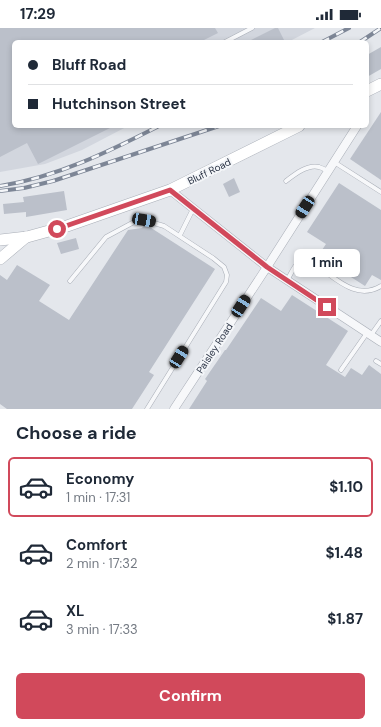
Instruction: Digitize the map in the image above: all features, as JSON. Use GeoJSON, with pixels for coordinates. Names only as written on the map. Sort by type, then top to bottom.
{"type":"FeatureCollection","features":[{"type":"Feature","properties":{"kind":"main road"},"geometry":{"type":"LineString","coordinates":[[369,90],[381,84]]}},
{"type":"Feature","properties":{"kind":"main road","name":"Bluff Road"},"geometry":{"type":"LineString","coordinates":[[0,240],[27,237],[67,226],[170,190],[295,128]]}},
{"type":"Feature","properties":{"kind":"main road"},"geometry":{"type":"LineString","coordinates":[[0,259],[27,237]]}},
{"type":"Feature","properties":{"kind":"street","name":"Paisley Road"},"geometry":{"type":"LineString","coordinates":[[174,409],[356,128]]}},
{"type":"Feature","properties":{"kind":"street"},"geometry":{"type":"LineString","coordinates":[[170,190],[267,267],[381,342]]}},
{"type":"Feature","properties":{"kind":"lane"},"geometry":{"type":"LineString","coordinates":[[229,40],[252,28]]}},
{"type":"Feature","properties":{"kind":"lane"},"geometry":{"type":"LineString","coordinates":[[334,162],[381,192]]}},
{"type":"Feature","properties":{"kind":"lane"},"geometry":{"type":"LineString","coordinates":[[286,181],[295,174],[308,168],[319,167],[328,171]]}},
{"type":"Feature","properties":{"kind":"lane"},"geometry":{"type":"LineString","coordinates":[[180,235],[194,209]]}},
{"type":"Feature","properties":{"kind":"lane"},"geometry":{"type":"LineString","coordinates":[[70,281],[106,237],[134,222],[144,220],[164,226],[180,235],[224,267],[227,274],[226,282],[147,409]]}},
{"type":"Feature","properties":{"kind":"lane"},"geometry":{"type":"LineString","coordinates":[[286,280],[297,264],[305,261],[313,263],[351,289],[368,291],[381,286]]}},
{"type":"Feature","properties":{"kind":"lane"},"geometry":{"type":"LineString","coordinates":[[341,370],[381,321]]}},
{"type":"Feature","properties":{"kind":"lane"},"geometry":{"type":"LineString","coordinates":[[376,361],[381,364]]}},
{"type":"Feature","properties":{"kind":"shaded area"},"geometry":{"type":"Polygon","coordinates":[[[0,28],[315,28],[292,40],[12,40],[12,128],[124,128],[82,150],[45,164],[0,172],[0,28]]]}},
{"type":"Feature","properties":{"kind":"building"},"geometry":{"type":"Polygon","coordinates":[[[0,28],[215,28],[218,33],[204,40],[12,40],[12,128],[110,128],[38,164],[27,143],[0,157],[0,28]]]}},
{"type":"Feature","properties":{"kind":"building"},"geometry":{"type":"Polygon","coordinates":[[[275,28],[278,28],[284,40],[251,40],[275,28]]]}},
{"type":"Feature","properties":{"kind":"building"},"geometry":{"type":"Polygon","coordinates":[[[381,47],[381,69],[369,76],[369,54],[381,47]]]}},
{"type":"Feature","properties":{"kind":"building"},"geometry":{"type":"Polygon","coordinates":[[[381,112],[381,180],[350,159],[381,112]]]}},
{"type":"Feature","properties":{"kind":"building"},"geometry":{"type":"Polygon","coordinates":[[[234,178],[240,192],[229,197],[223,184],[234,178]]]}},
{"type":"Feature","properties":{"kind":"building"},"geometry":{"type":"Polygon","coordinates":[[[339,183],[381,210],[381,280],[372,275],[365,286],[318,256],[326,244],[307,232],[339,183]]]}},
{"type":"Feature","properties":{"kind":"building"},"geometry":{"type":"Polygon","coordinates":[[[64,191],[67,210],[26,217],[26,212],[4,214],[3,204],[24,202],[23,197],[64,191]]]}},
{"type":"Feature","properties":{"kind":"building"},"geometry":{"type":"Polygon","coordinates":[[[145,224],[215,269],[149,372],[154,375],[132,409],[7,409],[0,404],[0,275],[7,280],[17,265],[50,285],[39,301],[69,320],[128,230],[142,228],[145,224]]]}},
{"type":"Feature","properties":{"kind":"building"},"geometry":{"type":"Polygon","coordinates":[[[76,238],[79,249],[61,254],[57,243],[76,238]]]}},
{"type":"Feature","properties":{"kind":"building"},"geometry":{"type":"Polygon","coordinates":[[[292,295],[348,331],[326,365],[345,377],[351,368],[362,375],[369,365],[381,374],[381,409],[189,409],[207,381],[205,379],[261,298],[281,311],[292,295]]]}},
{"type":"Feature","properties":{"kind":"railway"},"geometry":{"type":"LineString","coordinates":[[326,40],[349,28]]}},
{"type":"Feature","properties":{"kind":"railway"},"geometry":{"type":"LineString","coordinates":[[363,40],[381,28]]}},
{"type":"Feature","properties":{"kind":"railway"},"geometry":{"type":"LineString","coordinates":[[0,186],[21,182],[62,170],[121,145],[155,128]]}},
{"type":"Feature","properties":{"kind":"railway"},"geometry":{"type":"LineString","coordinates":[[0,191],[24,188],[53,181],[213,128]]}},
{"type":"Feature","properties":{"kind":"route"},"geometry":{"type":"LineString","coordinates":[[57,229],[170,190],[267,267],[327,307]]}}]}
